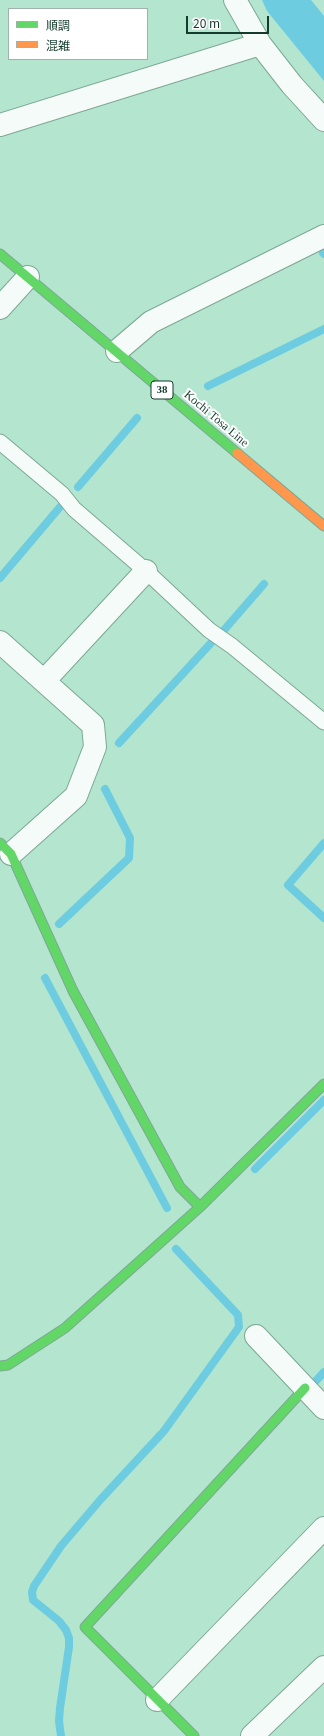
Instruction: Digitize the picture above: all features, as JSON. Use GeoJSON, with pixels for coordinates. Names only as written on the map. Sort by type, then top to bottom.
{"type":"FeatureCollection","features":[{"type":"Feature","properties":{"kind":"street"},"geometry":{"type":"LineString","coordinates":[[235,0],[260,44],[292,85],[324,120]]}},
{"type":"Feature","properties":{"kind":"street"},"geometry":{"type":"LineString","coordinates":[[0,125],[260,44]]}},
{"type":"Feature","properties":{"kind":"street"},"geometry":{"type":"LineString","coordinates":[[117,351],[151,322],[324,236]]}},
{"type":"Feature","properties":{"kind":"street","name":"Kochi Tosa Line"},"geometry":{"type":"LineString","coordinates":[[0,254],[324,526]]}},
{"type":"Feature","properties":{"kind":"street"},"geometry":{"type":"LineString","coordinates":[[0,308],[28,277]]}},
{"type":"Feature","properties":{"kind":"street"},"geometry":{"type":"LineString","coordinates":[[44,681],[146,571]]}},
{"type":"Feature","properties":{"kind":"street"},"geometry":{"type":"LineString","coordinates":[[0,642],[93,725],[95,747],[76,796],[6,848],[73,991],[180,1187],[200,1207]]}},
{"type":"Feature","properties":{"kind":"street"},"geometry":{"type":"LineString","coordinates":[[0,1366],[8,1365],[65,1328],[200,1207],[324,1084]]}},
{"type":"Feature","properties":{"kind":"street"},"geometry":{"type":"LineString","coordinates":[[256,1336],[324,1408]]}},
{"type":"Feature","properties":{"kind":"street"},"geometry":{"type":"LineString","coordinates":[[194,1736],[85,1628],[305,1388]]}},
{"type":"Feature","properties":{"kind":"street"},"geometry":{"type":"LineString","coordinates":[[157,1700],[324,1528]]}},
{"type":"Feature","properties":{"kind":"street"},"geometry":{"type":"LineString","coordinates":[[252,1736],[324,1667]]}},
{"type":"Feature","properties":{"kind":"lane"},"geometry":{"type":"LineString","coordinates":[[0,442],[62,494],[74,509],[146,571],[209,630],[232,646],[324,722]]}},
{"type":"Feature","properties":{"kind":"water"},"geometry":{"type":"Polygon","coordinates":[[[262,0],[311,0],[324,16],[324,81],[267,11],[262,0]]]}},
{"type":"Feature","properties":{"kind":"waterway"},"geometry":{"type":"LineString","coordinates":[[208,386],[324,329]]}},
{"type":"Feature","properties":{"kind":"waterway"},"geometry":{"type":"LineString","coordinates":[[78,487],[137,418]]}},
{"type":"Feature","properties":{"kind":"waterway"},"geometry":{"type":"LineString","coordinates":[[0,578],[60,507]]}},
{"type":"Feature","properties":{"kind":"waterway"},"geometry":{"type":"LineString","coordinates":[[224,630],[264,584]]}},
{"type":"Feature","properties":{"kind":"waterway"},"geometry":{"type":"LineString","coordinates":[[119,743],[211,643]]}},
{"type":"Feature","properties":{"kind":"waterway"},"geometry":{"type":"LineString","coordinates":[[59,924],[129,858],[130,838],[105,789]]}},
{"type":"Feature","properties":{"kind":"waterway"},"geometry":{"type":"LineString","coordinates":[[324,843],[288,885],[324,918]]}},
{"type":"Feature","properties":{"kind":"waterway"},"geometry":{"type":"LineString","coordinates":[[45,978],[167,1208]]}},
{"type":"Feature","properties":{"kind":"waterway"},"geometry":{"type":"LineString","coordinates":[[255,1169],[324,1100]]}},
{"type":"Feature","properties":{"kind":"waterway"},"geometry":{"type":"LineString","coordinates":[[61,1736],[59,1721],[60,1708],[69,1638],[66,1630],[59,1621],[33,1600],[32,1592],[34,1586],[61,1546],[101,1499],[164,1431],[239,1327],[238,1315],[176,1249]]}},
{"type":"Feature","properties":{"kind":"waterway"},"geometry":{"type":"LineString","coordinates":[[313,1384],[324,1372]]}},
{"type":"Feature","properties":{"kind":"traffic: fast"},"geometry":{"type":"LineString","coordinates":[[0,254],[237,453]]}},
{"type":"Feature","properties":{"kind":"traffic: fast"},"geometry":{"type":"LineString","coordinates":[[0,843],[11,854],[73,991],[180,1187],[200,1207]]}},
{"type":"Feature","properties":{"kind":"traffic: fast"},"geometry":{"type":"LineString","coordinates":[[0,1366],[8,1365],[65,1328],[200,1207],[324,1084]]}},
{"type":"Feature","properties":{"kind":"traffic: fast"},"geometry":{"type":"LineString","coordinates":[[194,1736],[85,1627],[305,1388]]}},
{"type":"Feature","properties":{"kind":"traffic: slow"},"geometry":{"type":"LineString","coordinates":[[237,453],[324,526]]}}]}
